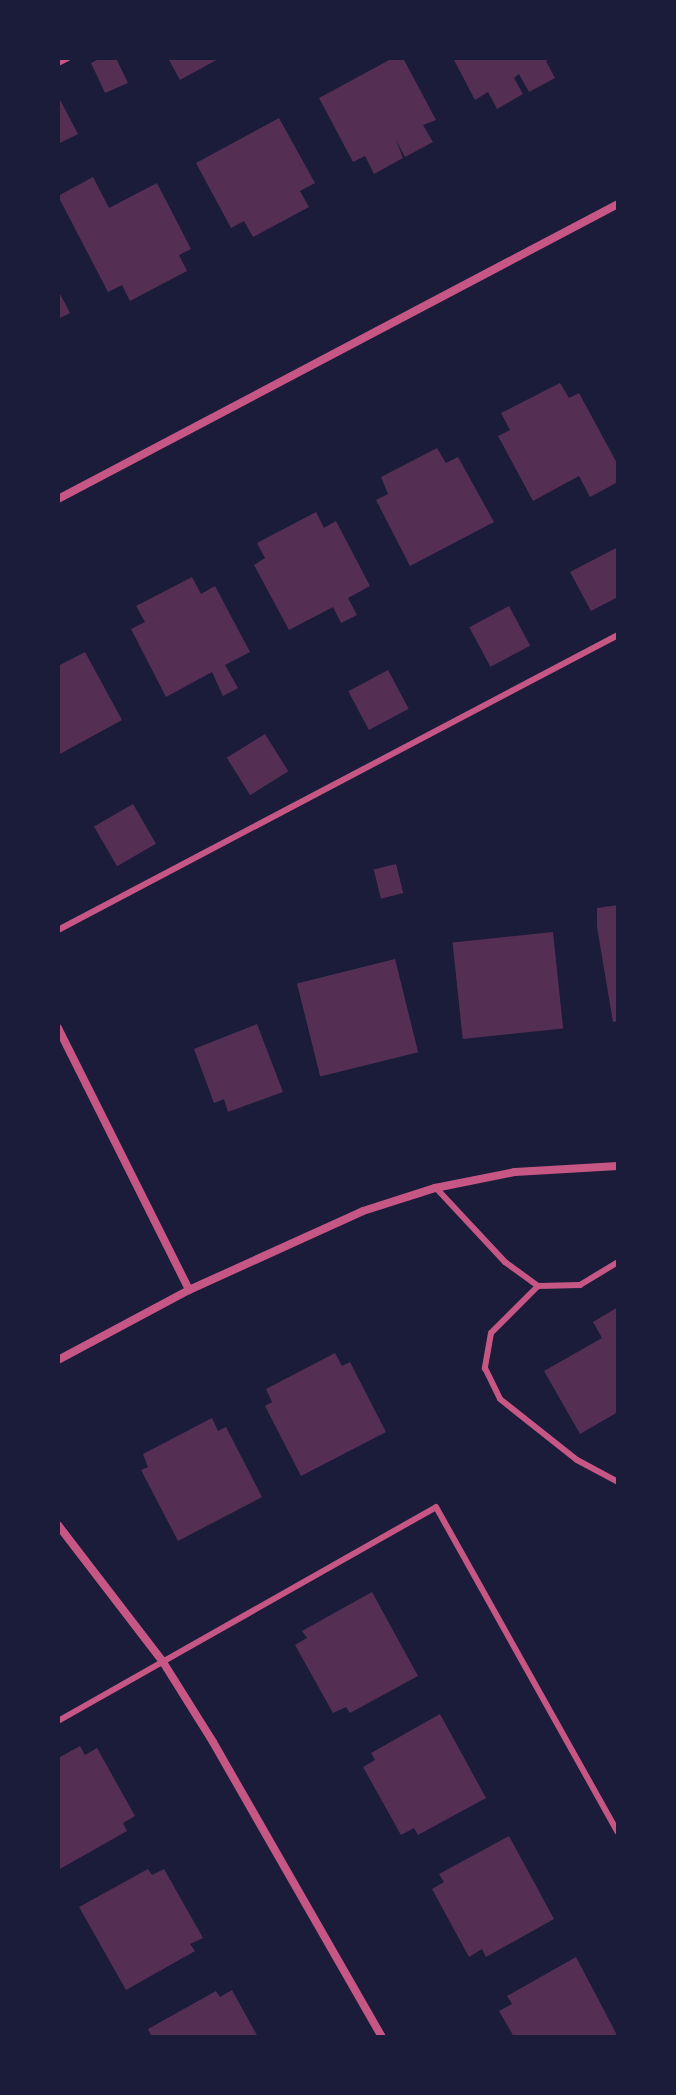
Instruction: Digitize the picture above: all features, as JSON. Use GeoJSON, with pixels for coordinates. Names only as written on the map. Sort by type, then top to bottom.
{"type":"FeatureCollection","features":[{"type":"Feature","properties":{"kind":"street"},"geometry":{"type":"LineString","coordinates":[[58,499],[618,204]]}},
{"type":"Feature","properties":{"kind":"street"},"geometry":{"type":"LineString","coordinates":[[58,1028],[189,1290]]}},
{"type":"Feature","properties":{"kind":"street"},"geometry":{"type":"LineString","coordinates":[[58,1360],[189,1290],[363,1211],[435,1188],[515,1172],[618,1166]]}},
{"type":"Feature","properties":{"kind":"street"},"geometry":{"type":"LineString","coordinates":[[58,1525],[163,1662],[272,1840],[382,2037]]}},
{"type":"Feature","properties":{"kind":"lane"},"geometry":{"type":"LineString","coordinates":[[58,63],[68,58]]}},
{"type":"Feature","properties":{"kind":"lane"},"geometry":{"type":"LineString","coordinates":[[58,930],[618,635]]}},
{"type":"Feature","properties":{"kind":"lane"},"geometry":{"type":"LineString","coordinates":[[435,1188],[505,1262],[538,1286],[580,1285],[618,1262]]}},
{"type":"Feature","properties":{"kind":"lane"},"geometry":{"type":"LineString","coordinates":[[538,1286],[491,1333],[485,1368],[500,1399],[577,1460],[618,1482]]}},
{"type":"Feature","properties":{"kind":"lane"},"geometry":{"type":"LineString","coordinates":[[58,1721],[436,1507],[618,1832]]}},
{"type":"Feature","properties":{"kind":"building"},"geometry":{"type":"Polygon","coordinates":[[[101,58],[116,58],[128,83],[105,93],[91,63],[101,58]]]}},
{"type":"Feature","properties":{"kind":"building"},"geometry":{"type":"Polygon","coordinates":[[[168,58],[220,58],[180,80],[168,58]]]}},
{"type":"Feature","properties":{"kind":"building"},"geometry":{"type":"Polygon","coordinates":[[[393,58],[403,58],[436,120],[423,125],[433,142],[405,157],[396,140],[403,158],[374,174],[365,156],[353,162],[319,98],[393,58]]]}},
{"type":"Feature","properties":{"kind":"building"},"geometry":{"type":"Polygon","coordinates":[[[453,58],[552,58],[546,61],[555,78],[529,92],[519,74],[514,78],[523,94],[497,109],[488,92],[475,100],[453,58]]]}},
{"type":"Feature","properties":{"kind":"building"},"geometry":{"type":"Polygon","coordinates":[[[58,96],[78,134],[58,144],[58,96]]]}},
{"type":"Feature","properties":{"kind":"building"},"geometry":{"type":"Polygon","coordinates":[[[279,118],[315,183],[300,191],[309,207],[253,237],[244,221],[231,228],[196,163],[279,118]]]}},
{"type":"Feature","properties":{"kind":"building"},"geometry":{"type":"Polygon","coordinates":[[[93,177],[109,208],[157,183],[191,249],[179,255],[187,271],[130,301],[122,285],[108,292],[58,196],[93,177]]]}},
{"type":"Feature","properties":{"kind":"building"},"geometry":{"type":"Polygon","coordinates":[[[58,290],[70,313],[58,319],[58,290]]]}},
{"type":"Feature","properties":{"kind":"building"},"geometry":{"type":"Polygon","coordinates":[[[560,383],[569,398],[579,393],[618,465],[618,482],[590,497],[579,476],[533,501],[498,436],[510,430],[501,413],[560,383]]]}},
{"type":"Feature","properties":{"kind":"building"},"geometry":{"type":"Polygon","coordinates":[[[437,448],[446,463],[458,457],[494,522],[410,566],[376,500],[388,494],[381,477],[437,448]]]}},
{"type":"Feature","properties":{"kind":"building"},"geometry":{"type":"Polygon","coordinates":[[[316,512],[324,528],[336,521],[370,586],[348,598],[357,615],[341,623],[333,607],[289,630],[254,565],[265,558],[257,543],[316,512]]]}},
{"type":"Feature","properties":{"kind":"building"},"geometry":{"type":"Polygon","coordinates":[[[618,547],[618,597],[591,611],[570,572],[618,547]]]}},
{"type":"Feature","properties":{"kind":"building"},"geometry":{"type":"Polygon","coordinates":[[[192,577],[201,594],[215,586],[250,652],[225,665],[238,688],[223,696],[212,672],[166,697],[131,629],[145,622],[136,606],[192,577]]]}},
{"type":"Feature","properties":{"kind":"building"},"geometry":{"type":"Polygon","coordinates":[[[509,606],[530,646],[490,667],[469,627],[509,606]]]}},
{"type":"Feature","properties":{"kind":"building"},"geometry":{"type":"Polygon","coordinates":[[[85,652],[122,720],[58,755],[58,666],[85,652]]]}},
{"type":"Feature","properties":{"kind":"building"},"geometry":{"type":"Polygon","coordinates":[[[388,670],[409,709],[369,730],[348,691],[388,670]]]}},
{"type":"Feature","properties":{"kind":"building"},"geometry":{"type":"Polygon","coordinates":[[[265,734],[288,771],[250,795],[227,758],[265,734]]]}},
{"type":"Feature","properties":{"kind":"building"},"geometry":{"type":"Polygon","coordinates":[[[133,804],[156,844],[117,866],[94,826],[133,804]]]}},
{"type":"Feature","properties":{"kind":"building"},"geometry":{"type":"Polygon","coordinates":[[[396,864],[403,893],[381,899],[374,870],[396,864]]]}},
{"type":"Feature","properties":{"kind":"building"},"geometry":{"type":"Polygon","coordinates":[[[618,905],[618,1021],[613,1022],[597,927],[597,908],[618,905]]]}},
{"type":"Feature","properties":{"kind":"building"},"geometry":{"type":"Polygon","coordinates":[[[553,932],[563,1028],[463,1039],[453,943],[553,932]]]}},
{"type":"Feature","properties":{"kind":"building"},"geometry":{"type":"Polygon","coordinates":[[[395,959],[418,1052],[320,1077],[297,983],[395,959]]]}},
{"type":"Feature","properties":{"kind":"building"},"geometry":{"type":"Polygon","coordinates":[[[257,1024],[283,1092],[228,1112],[224,1099],[214,1103],[194,1049],[257,1024]]]}},
{"type":"Feature","properties":{"kind":"building"},"geometry":{"type":"Polygon","coordinates":[[[618,1307],[618,1412],[580,1434],[544,1371],[602,1338],[593,1322],[618,1307]]]}},
{"type":"Feature","properties":{"kind":"building"},"geometry":{"type":"Polygon","coordinates":[[[335,1353],[342,1366],[350,1362],[386,1432],[301,1476],[265,1406],[272,1402],[266,1389],[335,1353]]]}},
{"type":"Feature","properties":{"kind":"building"},"geometry":{"type":"Polygon","coordinates":[[[212,1418],[218,1431],[226,1427],[262,1497],[178,1541],[141,1470],[148,1467],[143,1454],[212,1418]]]}},
{"type":"Feature","properties":{"kind":"building"},"geometry":{"type":"Polygon","coordinates":[[[372,1592],[418,1676],[350,1713],[346,1707],[333,1713],[295,1645],[307,1638],[302,1631],[372,1592]]]}},
{"type":"Feature","properties":{"kind":"building"},"geometry":{"type":"Polygon","coordinates":[[[440,1714],[486,1798],[418,1835],[414,1828],[401,1835],[363,1767],[375,1760],[371,1753],[440,1714]]]}},
{"type":"Feature","properties":{"kind":"building"},"geometry":{"type":"Polygon","coordinates":[[[80,1746],[85,1755],[97,1748],[135,1816],[123,1823],[127,1831],[58,1870],[58,1758],[80,1746]]]}},
{"type":"Feature","properties":{"kind":"building"},"geometry":{"type":"Polygon","coordinates":[[[509,1836],[554,1919],[486,1957],[482,1949],[469,1957],[432,1889],[444,1882],[439,1874],[509,1836]]]}},
{"type":"Feature","properties":{"kind":"building"},"geometry":{"type":"Polygon","coordinates":[[[148,1869],[152,1875],[164,1869],[203,1938],[190,1944],[195,1951],[126,1990],[79,1907],[148,1869]]]}},
{"type":"Feature","properties":{"kind":"building"},"geometry":{"type":"Polygon","coordinates":[[[576,1957],[618,2037],[514,2037],[499,2011],[512,2004],[507,1996],[576,1957]]]}},
{"type":"Feature","properties":{"kind":"building"},"geometry":{"type":"Polygon","coordinates":[[[232,1990],[258,2037],[152,2037],[148,2029],[216,1991],[220,1997],[232,1990]]]}}]}
